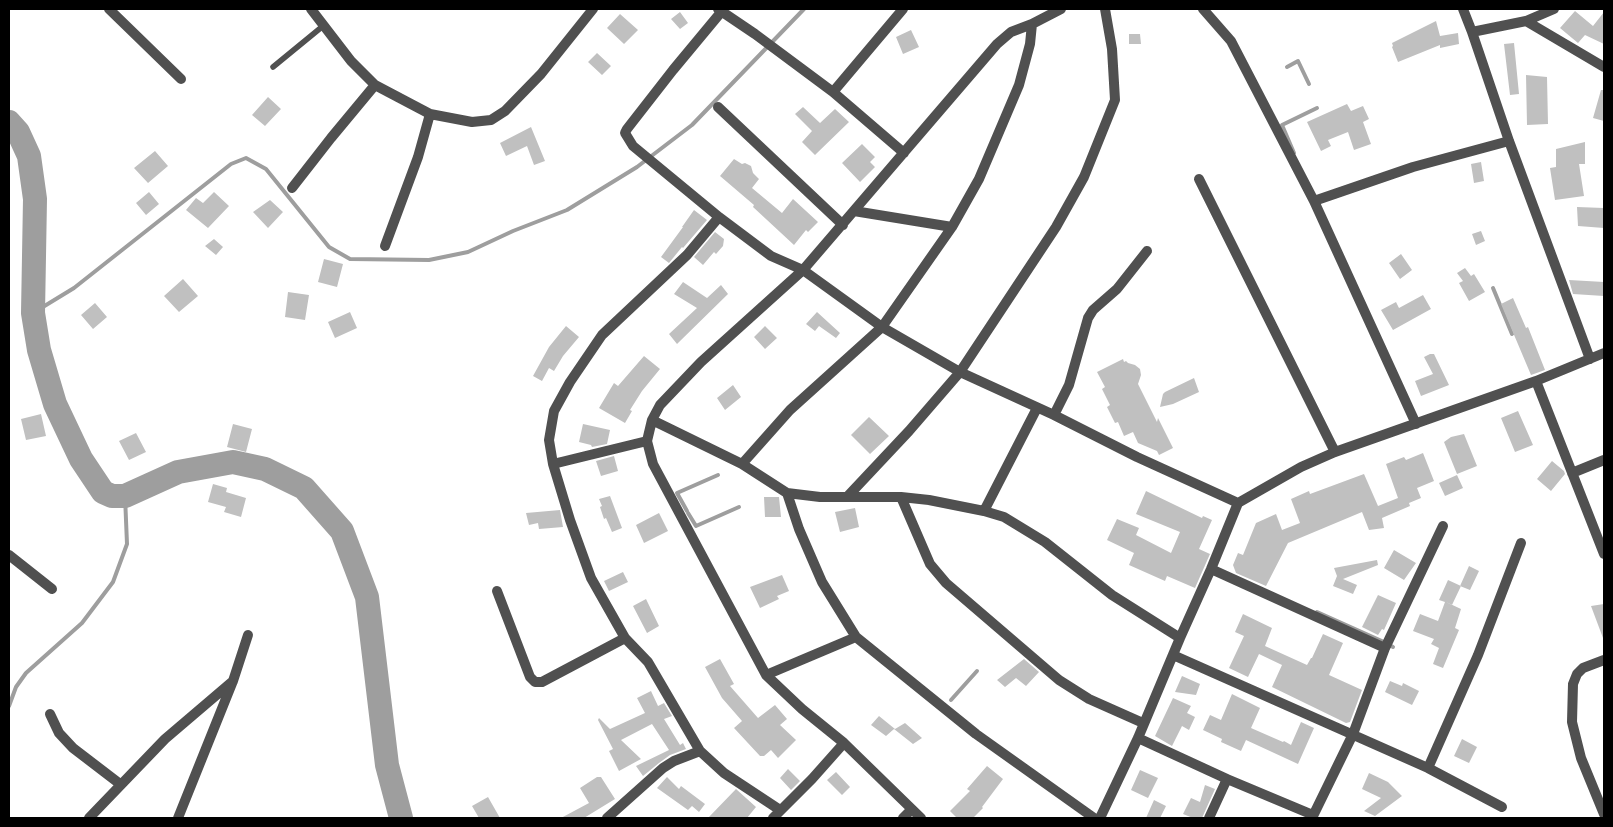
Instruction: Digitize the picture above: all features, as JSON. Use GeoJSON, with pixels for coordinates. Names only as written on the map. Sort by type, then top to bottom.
{"type":"FeatureCollection","features":[{"type":"Feature","properties":{"kind":"street"},"geometry":{"type":"LineString","coordinates":[[109,9],[180,78]]}},
{"type":"Feature","properties":{"kind":"street"},"geometry":{"type":"LineString","coordinates":[[312,9],[351,61],[375,85],[430,114],[472,122],[491,120],[505,111],[541,74],[593,9]]}},
{"type":"Feature","properties":{"kind":"street"},"geometry":{"type":"LineString","coordinates":[[833,92],[904,9]]}},
{"type":"Feature","properties":{"kind":"street"},"geometry":{"type":"LineString","coordinates":[[920,818],[844,743],[802,709],[766,675],[653,464],[647,441],[652,420],[660,405],[701,362],[803,270],[997,44],[1011,32],[1032,24],[1061,9]]}},
{"type":"Feature","properties":{"kind":"street"},"geometry":{"type":"LineString","coordinates":[[847,497],[909,431],[960,372],[1056,227],[1084,177],[1115,100],[1112,49],[1105,9]]}},
{"type":"Feature","properties":{"kind":"street"},"geometry":{"type":"LineString","coordinates":[[1203,9],[1231,41],[1314,201],[1416,424]]}},
{"type":"Feature","properties":{"kind":"street"},"geometry":{"type":"LineString","coordinates":[[1463,9],[1509,141],[1590,359]]}},
{"type":"Feature","properties":{"kind":"street"},"geometry":{"type":"LineString","coordinates":[[1472,32],[1526,22],[1554,9]]}},
{"type":"Feature","properties":{"kind":"street"},"geometry":{"type":"LineString","coordinates":[[904,153],[833,92],[720,10],[625,133],[632,146],[719,217],[771,256],[803,270],[882,327],[960,372],[1238,503]]}},
{"type":"Feature","properties":{"kind":"street"},"geometry":{"type":"LineString","coordinates":[[1526,22],[1604,67]]}},
{"type":"Feature","properties":{"kind":"street"},"geometry":{"type":"LineString","coordinates":[[742,464],[790,410],[882,327],[952,227],[979,179],[1019,85],[1030,44],[1032,24]]}},
{"type":"Feature","properties":{"kind":"street"},"geometry":{"type":"LineString","coordinates":[[292,188],[330,138],[375,85]]}},
{"type":"Feature","properties":{"kind":"street"},"geometry":{"type":"LineString","coordinates":[[718,107],[843,225]]}},
{"type":"Feature","properties":{"kind":"street"},"geometry":{"type":"LineString","coordinates":[[386,246],[418,157],[430,114]]}},
{"type":"Feature","properties":{"kind":"street"},"geometry":{"type":"LineString","coordinates":[[1314,201],[1413,168],[1509,141]]}},
{"type":"Feature","properties":{"kind":"street"},"geometry":{"type":"LineString","coordinates":[[1199,179],[1335,452]]}},
{"type":"Feature","properties":{"kind":"street"},"geometry":{"type":"LineString","coordinates":[[854,212],[952,227]]}},
{"type":"Feature","properties":{"kind":"street"},"geometry":{"type":"LineString","coordinates":[[719,217],[687,254],[602,335],[570,382],[554,411],[549,440],[554,464],[570,520],[591,578],[625,638],[648,662],[700,751],[724,773],[776,814],[812,779],[844,743]]}},
{"type":"Feature","properties":{"kind":"street"},"geometry":{"type":"LineString","coordinates":[[1054,415],[1069,385],[1088,318],[1093,310],[1117,290],[1147,251]]}},
{"type":"Feature","properties":{"kind":"street"},"geometry":{"type":"LineString","coordinates":[[1100,818],[1138,738],[1238,503],[1301,467],[1335,452],[1536,381],[1604,353]]}},
{"type":"Feature","properties":{"kind":"street"},"geometry":{"type":"LineString","coordinates":[[1536,381],[1604,554]]}},
{"type":"Feature","properties":{"kind":"street"},"geometry":{"type":"LineString","coordinates":[[984,511],[1037,408]]}},
{"type":"Feature","properties":{"kind":"street"},"geometry":{"type":"LineString","coordinates":[[652,420],[742,464],[787,493],[820,497],[901,497],[929,500],[1004,516],[1045,542],[1112,595],[1180,638]]}},
{"type":"Feature","properties":{"kind":"street"},"geometry":{"type":"LineString","coordinates":[[554,464],[647,441]]}},
{"type":"Feature","properties":{"kind":"street"},"geometry":{"type":"LineString","coordinates":[[1572,473],[1604,460]]}},
{"type":"Feature","properties":{"kind":"street"},"geometry":{"type":"LineString","coordinates":[[787,493],[799,529],[822,582],[856,637],[976,734],[1094,818]]}},
{"type":"Feature","properties":{"kind":"street"},"geometry":{"type":"LineString","coordinates":[[901,497],[930,564],[946,584],[1059,680],[1089,699],[1143,723]]}},
{"type":"Feature","properties":{"kind":"street"},"geometry":{"type":"LineString","coordinates":[[1138,738],[1312,816],[1353,734],[1384,648],[1443,526]]}},
{"type":"Feature","properties":{"kind":"street"},"geometry":{"type":"LineString","coordinates":[[1428,768],[1478,655],[1521,543]]}},
{"type":"Feature","properties":{"kind":"street"},"geometry":{"type":"LineString","coordinates":[[9,555],[52,589]]}},
{"type":"Feature","properties":{"kind":"street"},"geometry":{"type":"LineString","coordinates":[[1211,569],[1384,648]]}},
{"type":"Feature","properties":{"kind":"street"},"geometry":{"type":"LineString","coordinates":[[497,591],[530,677],[535,682],[542,682],[625,638]]}},
{"type":"Feature","properties":{"kind":"street"},"geometry":{"type":"LineString","coordinates":[[178,818],[233,681],[248,635]]}},
{"type":"Feature","properties":{"kind":"street"},"geometry":{"type":"LineString","coordinates":[[766,675],[856,637]]}},
{"type":"Feature","properties":{"kind":"street"},"geometry":{"type":"LineString","coordinates":[[1172,655],[1428,768],[1502,806]]}},
{"type":"Feature","properties":{"kind":"street"},"geometry":{"type":"LineString","coordinates":[[1604,660],[1583,668],[1577,674],[1573,684],[1572,722],[1581,758],[1604,814]]}},
{"type":"Feature","properties":{"kind":"street"},"geometry":{"type":"LineString","coordinates":[[89,818],[165,739],[233,681]]}},
{"type":"Feature","properties":{"kind":"street"},"geometry":{"type":"LineString","coordinates":[[50,714],[59,733],[73,748],[120,784]]}},
{"type":"Feature","properties":{"kind":"street"},"geometry":{"type":"LineString","coordinates":[[607,818],[663,768],[700,751]]}},
{"type":"Feature","properties":{"kind":"street"},"geometry":{"type":"LineString","coordinates":[[1208,818],[1227,779]]}},
{"type":"Feature","properties":{"kind":"street"},"geometry":{"type":"LineString","coordinates":[[903,818],[911,810]]}},
{"type":"Feature","properties":{"kind":"lane"},"geometry":{"type":"LineString","coordinates":[[273,67],[323,26]]}},
{"type":"Feature","properties":{"kind":"building"},"geometry":{"type":"Polygon","coordinates":[[[1575,11],[1593,26],[1604,12],[1604,44],[1585,35],[1578,43],[1560,28],[1575,11]]]}},
{"type":"Feature","properties":{"kind":"building"},"geometry":{"type":"Polygon","coordinates":[[[680,12],[688,23],[680,29],[671,19],[680,12]]]}},
{"type":"Feature","properties":{"kind":"building"},"geometry":{"type":"Polygon","coordinates":[[[620,14],[638,30],[624,44],[607,28],[620,14]]]}},
{"type":"Feature","properties":{"kind":"building"},"geometry":{"type":"Polygon","coordinates":[[[1436,21],[1440,36],[1458,33],[1459,44],[1440,48],[1440,45],[1398,62],[1392,43],[1436,21]]]}},
{"type":"Feature","properties":{"kind":"building"},"geometry":{"type":"Polygon","coordinates":[[[911,30],[919,47],[903,54],[896,37],[911,30]]]}},
{"type":"Feature","properties":{"kind":"building"},"geometry":{"type":"Polygon","coordinates":[[[1129,34],[1140,34],[1141,44],[1129,44],[1129,34]]]}},
{"type":"Feature","properties":{"kind":"building"},"geometry":{"type":"Polygon","coordinates":[[[1514,43],[1519,94],[1510,95],[1504,44],[1514,43]]]}},
{"type":"Feature","properties":{"kind":"building"},"geometry":{"type":"Polygon","coordinates":[[[597,53],[611,66],[602,75],[588,62],[597,53]]]}},
{"type":"Feature","properties":{"kind":"building"},"geometry":{"type":"Polygon","coordinates":[[[1526,75],[1547,77],[1548,124],[1527,125],[1526,75]]]}},
{"type":"Feature","properties":{"kind":"building"},"geometry":{"type":"Polygon","coordinates":[[[1601,90],[1604,90],[1604,121],[1593,118],[1601,90]]]}},
{"type":"Feature","properties":{"kind":"building"},"geometry":{"type":"Polygon","coordinates":[[[268,97],[281,109],[265,126],[252,115],[268,97]]]}},
{"type":"Feature","properties":{"kind":"building"},"geometry":{"type":"Polygon","coordinates":[[[1347,104],[1351,111],[1363,106],[1369,119],[1363,122],[1371,144],[1354,150],[1348,132],[1328,140],[1331,146],[1321,151],[1307,122],[1347,104]]]}},
{"type":"Feature","properties":{"kind":"building"},"geometry":{"type":"Polygon","coordinates":[[[803,107],[820,123],[835,109],[849,122],[815,155],[802,142],[812,131],[795,114],[803,107]]]}},
{"type":"Feature","properties":{"kind":"building"},"geometry":{"type":"Polygon","coordinates":[[[531,127],[545,161],[534,165],[527,146],[506,156],[500,143],[531,127]]]}},
{"type":"Feature","properties":{"kind":"building"},"geometry":{"type":"Polygon","coordinates":[[[1585,142],[1585,164],[1579,164],[1584,196],[1555,200],[1550,168],[1556,167],[1556,149],[1585,142]]]}},
{"type":"Feature","properties":{"kind":"building"},"geometry":{"type":"Polygon","coordinates":[[[862,144],[875,157],[870,162],[875,167],[860,182],[842,163],[862,144]]]}},
{"type":"Feature","properties":{"kind":"building"},"geometry":{"type":"Polygon","coordinates":[[[155,151],[168,166],[148,183],[134,168],[155,151]]]}},
{"type":"Feature","properties":{"kind":"building"},"geometry":{"type":"Polygon","coordinates":[[[734,159],[742,164],[745,163],[751,166],[753,173],[759,179],[752,188],[782,213],[793,199],[818,222],[808,232],[806,230],[794,245],[753,207],[754,205],[720,176],[734,159]]]}},
{"type":"Feature","properties":{"kind":"building"},"geometry":{"type":"Polygon","coordinates":[[[1481,162],[1484,181],[1474,183],[1471,164],[1481,162]]]}},
{"type":"Feature","properties":{"kind":"building"},"geometry":{"type":"Polygon","coordinates":[[[149,192],[159,204],[146,215],[136,203],[149,192]]]}},
{"type":"Feature","properties":{"kind":"building"},"geometry":{"type":"Polygon","coordinates":[[[214,192],[229,206],[208,228],[186,210],[196,198],[203,203],[214,192]]]}},
{"type":"Feature","properties":{"kind":"building"},"geometry":{"type":"Polygon","coordinates":[[[270,200],[283,212],[268,228],[253,212],[270,200]]]}},
{"type":"Feature","properties":{"kind":"building"},"geometry":{"type":"Polygon","coordinates":[[[1577,207],[1604,208],[1604,228],[1578,226],[1577,207]]]}},
{"type":"Feature","properties":{"kind":"building"},"geometry":{"type":"Polygon","coordinates":[[[694,210],[707,220],[669,263],[661,257],[694,210]]]}},
{"type":"Feature","properties":{"kind":"building"},"geometry":{"type":"Polygon","coordinates":[[[1481,231],[1485,241],[1476,245],[1472,234],[1481,231]]]}},
{"type":"Feature","properties":{"kind":"building"},"geometry":{"type":"Polygon","coordinates":[[[715,232],[724,239],[723,246],[716,254],[714,252],[703,265],[694,257],[715,232]]]}},
{"type":"Feature","properties":{"kind":"building"},"geometry":{"type":"Polygon","coordinates":[[[214,239],[223,247],[216,255],[205,246],[214,239]]]}},
{"type":"Feature","properties":{"kind":"building"},"geometry":{"type":"Polygon","coordinates":[[[1401,254],[1412,270],[1400,279],[1389,263],[1401,254]]]}},
{"type":"Feature","properties":{"kind":"building"},"geometry":{"type":"Polygon","coordinates":[[[324,259],[343,264],[337,287],[318,282],[324,259]]]}},
{"type":"Feature","properties":{"kind":"building"},"geometry":{"type":"Polygon","coordinates":[[[1465,268],[1471,276],[1474,274],[1485,292],[1469,301],[1459,283],[1463,281],[1457,273],[1465,268]]]}},
{"type":"Feature","properties":{"kind":"building"},"geometry":{"type":"Polygon","coordinates":[[[183,279],[198,296],[179,312],[164,296],[183,279]]]}},
{"type":"Feature","properties":{"kind":"building"},"geometry":{"type":"Polygon","coordinates":[[[1569,280],[1604,282],[1604,296],[1573,294],[1569,280]]]}},
{"type":"Feature","properties":{"kind":"building"},"geometry":{"type":"Polygon","coordinates":[[[683,282],[707,298],[721,285],[728,294],[677,344],[669,334],[697,308],[674,294],[683,282]]]}},
{"type":"Feature","properties":{"kind":"building"},"geometry":{"type":"Polygon","coordinates":[[[288,292],[309,295],[305,320],[285,317],[288,292]]]}},
{"type":"Feature","properties":{"kind":"building"},"geometry":{"type":"Polygon","coordinates":[[[1423,295],[1431,309],[1393,330],[1381,310],[1396,302],[1399,308],[1423,295]]]}},
{"type":"Feature","properties":{"kind":"building"},"geometry":{"type":"Polygon","coordinates":[[[1513,298],[1526,328],[1528,327],[1545,370],[1531,375],[1501,304],[1513,298]]]}},
{"type":"Feature","properties":{"kind":"building"},"geometry":{"type":"Polygon","coordinates":[[[95,303],[107,317],[93,329],[81,315],[95,303]]]}},
{"type":"Feature","properties":{"kind":"building"},"geometry":{"type":"Polygon","coordinates":[[[350,312],[357,328],[335,338],[328,322],[350,312]]]}},
{"type":"Feature","properties":{"kind":"building"},"geometry":{"type":"Polygon","coordinates":[[[817,312],[840,333],[836,338],[819,326],[815,331],[806,324],[817,312]]]}},
{"type":"Feature","properties":{"kind":"building"},"geometry":{"type":"Polygon","coordinates":[[[566,326],[579,337],[563,356],[554,371],[549,368],[542,381],[533,376],[549,347],[566,326]]]}},
{"type":"Feature","properties":{"kind":"building"},"geometry":{"type":"Polygon","coordinates":[[[765,326],[777,338],[765,349],[754,337],[765,326]]]}},
{"type":"Feature","properties":{"kind":"building"},"geometry":{"type":"Polygon","coordinates":[[[1434,354],[1449,385],[1421,396],[1415,381],[1433,374],[1424,357],[1434,354]]]}},
{"type":"Feature","properties":{"kind":"building"},"geometry":{"type":"Polygon","coordinates":[[[644,356],[660,369],[642,391],[630,410],[632,411],[625,423],[599,408],[614,383],[618,386],[644,356]]]}},
{"type":"Feature","properties":{"kind":"building"},"geometry":{"type":"Polygon","coordinates":[[[1123,359],[1124,362],[1126,361],[1140,369],[1141,375],[1138,384],[1157,422],[1158,418],[1173,448],[1159,455],[1157,451],[1138,443],[1133,432],[1124,436],[1118,422],[1115,423],[1107,407],[1110,405],[1102,389],[1105,387],[1097,372],[1123,359]]]}},
{"type":"Feature","properties":{"kind":"building"},"geometry":{"type":"Polygon","coordinates":[[[1194,378],[1199,392],[1173,404],[1160,407],[1165,392],[1194,378]]]}},
{"type":"Feature","properties":{"kind":"building"},"geometry":{"type":"Polygon","coordinates":[[[733,385],[741,397],[725,410],[717,398],[733,385]]]}},
{"type":"Feature","properties":{"kind":"building"},"geometry":{"type":"Polygon","coordinates":[[[1518,411],[1533,445],[1515,452],[1501,418],[1518,411]]]}},
{"type":"Feature","properties":{"kind":"building"},"geometry":{"type":"Polygon","coordinates":[[[41,414],[46,436],[26,440],[21,419],[41,414]]]}},
{"type":"Feature","properties":{"kind":"building"},"geometry":{"type":"Polygon","coordinates":[[[869,417],[889,436],[870,454],[851,435],[869,417]]]}},
{"type":"Feature","properties":{"kind":"building"},"geometry":{"type":"Polygon","coordinates":[[[233,424],[252,429],[246,452],[227,447],[233,424]]]}},
{"type":"Feature","properties":{"kind":"building"},"geometry":{"type":"Polygon","coordinates":[[[583,424],[610,430],[607,444],[592,447],[591,445],[579,442],[583,424]]]}},
{"type":"Feature","properties":{"kind":"building"},"geometry":{"type":"Polygon","coordinates":[[[136,433],[146,452],[129,460],[119,441],[136,433]]]}},
{"type":"Feature","properties":{"kind":"building"},"geometry":{"type":"Polygon","coordinates":[[[1464,434],[1477,466],[1457,474],[1444,442],[1451,437],[1464,434]]]}},
{"type":"Feature","properties":{"kind":"building"},"geometry":{"type":"Polygon","coordinates":[[[1423,453],[1434,481],[1417,488],[1421,498],[1409,503],[1410,506],[1382,518],[1384,528],[1369,530],[1362,512],[1288,543],[1266,586],[1236,573],[1233,565],[1238,553],[1243,555],[1256,523],[1276,514],[1282,530],[1300,523],[1291,499],[1309,491],[1310,494],[1364,474],[1378,506],[1398,498],[1386,464],[1404,457],[1406,460],[1423,453]]]}},
{"type":"Feature","properties":{"kind":"building"},"geometry":{"type":"Polygon","coordinates":[[[614,456],[618,471],[601,476],[596,461],[614,456]]]}},
{"type":"Feature","properties":{"kind":"building"},"geometry":{"type":"Polygon","coordinates":[[[1552,461],[1565,474],[1551,491],[1537,479],[1552,461]]]}},
{"type":"Feature","properties":{"kind":"building"},"geometry":{"type":"Polygon","coordinates":[[[1457,475],[1463,488],[1445,496],[1439,483],[1457,475]]]}},
{"type":"Feature","properties":{"kind":"building"},"geometry":{"type":"Polygon","coordinates":[[[213,484],[227,488],[226,492],[246,498],[241,517],[224,512],[226,507],[208,502],[213,484]]]}},
{"type":"Feature","properties":{"kind":"building"},"geometry":{"type":"Polygon","coordinates":[[[1146,491],[1202,518],[1203,516],[1212,520],[1199,549],[1210,554],[1195,588],[1167,576],[1165,581],[1129,565],[1134,553],[1107,540],[1117,519],[1139,528],[1136,535],[1171,553],[1180,532],[1136,514],[1146,491]]]}},
{"type":"Feature","properties":{"kind":"building"},"geometry":{"type":"Polygon","coordinates":[[[610,496],[622,528],[612,532],[606,518],[604,519],[599,499],[610,496]]]}},
{"type":"Feature","properties":{"kind":"building"},"geometry":{"type":"Polygon","coordinates":[[[764,497],[779,497],[781,517],[765,517],[764,497]]]}},
{"type":"Feature","properties":{"kind":"building"},"geometry":{"type":"Polygon","coordinates":[[[855,508],[859,527],[840,532],[835,512],[855,508]]]}},
{"type":"Feature","properties":{"kind":"building"},"geometry":{"type":"Polygon","coordinates":[[[560,510],[563,527],[539,529],[538,523],[529,525],[526,513],[560,510]]]}},
{"type":"Feature","properties":{"kind":"building"},"geometry":{"type":"Polygon","coordinates":[[[659,513],[668,531],[644,543],[636,525],[659,513]]]}},
{"type":"Feature","properties":{"kind":"building"},"geometry":{"type":"Polygon","coordinates":[[[1394,550],[1416,563],[1404,580],[1384,568],[1394,550]]]}},
{"type":"Feature","properties":{"kind":"building"},"geometry":{"type":"Polygon","coordinates":[[[1377,560],[1378,565],[1343,579],[1357,585],[1353,594],[1333,586],[1337,576],[1334,568],[1377,560]]]}},
{"type":"Feature","properties":{"kind":"building"},"geometry":{"type":"Polygon","coordinates":[[[1469,566],[1479,571],[1470,590],[1460,586],[1469,566]]]}},
{"type":"Feature","properties":{"kind":"building"},"geometry":{"type":"Polygon","coordinates":[[[623,572],[628,582],[609,591],[604,581],[623,572]]]}},
{"type":"Feature","properties":{"kind":"building"},"geometry":{"type":"Polygon","coordinates":[[[782,575],[789,591],[777,596],[779,599],[760,608],[750,587],[782,575]]]}},
{"type":"Feature","properties":{"kind":"building"},"geometry":{"type":"Polygon","coordinates":[[[1448,580],[1461,586],[1452,605],[1461,609],[1455,628],[1459,630],[1443,668],[1433,664],[1439,648],[1431,644],[1434,639],[1413,631],[1420,614],[1438,621],[1445,602],[1439,600],[1448,580]]]}},
{"type":"Feature","properties":{"kind":"building"},"geometry":{"type":"Polygon","coordinates":[[[1378,595],[1396,603],[1384,630],[1382,629],[1378,635],[1362,627],[1378,595]]]}},
{"type":"Feature","properties":{"kind":"building"},"geometry":{"type":"Polygon","coordinates":[[[646,599],[659,626],[647,633],[633,606],[646,599]]]}},
{"type":"Feature","properties":{"kind":"building"},"geometry":{"type":"Polygon","coordinates":[[[1604,604],[1604,638],[1603,638],[1591,606],[1604,604]]]}},
{"type":"Feature","properties":{"kind":"building"},"geometry":{"type":"Polygon","coordinates":[[[1243,614],[1272,628],[1265,646],[1307,665],[1323,634],[1343,643],[1329,675],[1362,690],[1350,722],[1346,723],[1272,687],[1282,665],[1259,654],[1248,677],[1229,668],[1244,636],[1235,632],[1243,614]]]}},
{"type":"Feature","properties":{"kind":"building"},"geometry":{"type":"Polygon","coordinates":[[[720,659],[734,684],[730,686],[758,718],[775,705],[787,719],[780,725],[796,740],[778,758],[771,750],[764,756],[760,756],[734,728],[742,721],[722,698],[705,667],[720,659]]]}},
{"type":"Feature","properties":{"kind":"building"},"geometry":{"type":"Polygon","coordinates":[[[1024,659],[1039,672],[1026,686],[1016,678],[1005,687],[997,680],[1024,659]]]}},
{"type":"Feature","properties":{"kind":"building"},"geometry":{"type":"Polygon","coordinates":[[[1182,676],[1200,684],[1196,695],[1175,692],[1182,676]]]}},
{"type":"Feature","properties":{"kind":"building"},"geometry":{"type":"Polygon","coordinates":[[[1390,681],[1402,686],[1403,683],[1419,691],[1412,705],[1385,692],[1390,681]]]}},
{"type":"Feature","properties":{"kind":"building"},"geometry":{"type":"Polygon","coordinates":[[[651,691],[658,706],[664,703],[672,716],[664,719],[680,745],[683,743],[686,749],[670,755],[643,776],[636,766],[669,750],[652,724],[621,740],[641,759],[619,771],[609,751],[613,749],[598,720],[599,718],[610,729],[645,713],[637,698],[651,691]]]}},
{"type":"Feature","properties":{"kind":"building"},"geometry":{"type":"Polygon","coordinates":[[[1232,694],[1260,708],[1251,728],[1283,742],[1291,745],[1301,722],[1314,728],[1298,764],[1246,740],[1241,751],[1221,742],[1222,739],[1203,730],[1210,715],[1221,720],[1232,694]]]}},
{"type":"Feature","properties":{"kind":"building"},"geometry":{"type":"Polygon","coordinates":[[[1173,698],[1191,706],[1187,713],[1195,717],[1189,730],[1182,726],[1172,746],[1155,736],[1173,698]]]}},
{"type":"Feature","properties":{"kind":"building"},"geometry":{"type":"Polygon","coordinates":[[[879,716],[895,729],[905,723],[922,738],[913,744],[894,729],[886,736],[871,725],[879,716]]]}},
{"type":"Feature","properties":{"kind":"building"},"geometry":{"type":"Polygon","coordinates":[[[1462,739],[1477,747],[1469,763],[1454,756],[1462,739]]]}},
{"type":"Feature","properties":{"kind":"building"},"geometry":{"type":"Polygon","coordinates":[[[987,766],[1003,779],[983,808],[973,818],[957,818],[950,811],[970,791],[967,789],[987,766]]]}},
{"type":"Feature","properties":{"kind":"building"},"geometry":{"type":"Polygon","coordinates":[[[788,769],[800,781],[791,790],[780,778],[788,769]]]}},
{"type":"Feature","properties":{"kind":"building"},"geometry":{"type":"Polygon","coordinates":[[[1140,770],[1158,778],[1148,798],[1131,790],[1140,770]]]}},
{"type":"Feature","properties":{"kind":"building"},"geometry":{"type":"Polygon","coordinates":[[[836,772],[850,787],[842,795],[827,780],[836,772]]]}},
{"type":"Feature","properties":{"kind":"building"},"geometry":{"type":"Polygon","coordinates":[[[1369,773],[1388,782],[1402,796],[1375,816],[1364,811],[1381,798],[1362,789],[1369,773]]]}},
{"type":"Feature","properties":{"kind":"building"},"geometry":{"type":"Polygon","coordinates":[[[597,777],[601,777],[615,799],[584,818],[561,818],[589,803],[580,788],[597,777]]]}},
{"type":"Feature","properties":{"kind":"building"},"geometry":{"type":"Polygon","coordinates":[[[667,777],[679,789],[681,786],[705,804],[699,812],[692,806],[688,810],[657,788],[667,777]]]}},
{"type":"Feature","properties":{"kind":"building"},"geometry":{"type":"Polygon","coordinates":[[[1205,785],[1215,789],[1202,818],[1193,818],[1183,814],[1191,798],[1200,802],[1205,785]]]}},
{"type":"Feature","properties":{"kind":"building"},"geometry":{"type":"Polygon","coordinates":[[[736,789],[756,807],[747,818],[708,818],[736,789]]]}},
{"type":"Feature","properties":{"kind":"building"},"geometry":{"type":"Polygon","coordinates":[[[488,797],[500,818],[479,818],[472,806],[488,797]]]}},
{"type":"Feature","properties":{"kind":"building"},"geometry":{"type":"Polygon","coordinates":[[[1154,800],[1166,806],[1160,818],[1146,818],[1154,800]]]}},
{"type":"Feature","properties":{"kind":"waterway"},"geometry":{"type":"LineString","coordinates":[[33,313],[74,288],[231,164],[246,158],[266,169],[329,247],[350,259],[429,260],[468,252],[513,231],[567,210],[637,167],[692,125],[804,9]]}},
{"type":"Feature","properties":{"kind":"waterway"},"geometry":{"type":"LineString","coordinates":[[1287,67],[1298,61],[1309,84]]}},
{"type":"Feature","properties":{"kind":"waterway"},"geometry":{"type":"LineString","coordinates":[[1294,153],[1282,125],[1317,108]]}},
{"type":"Feature","properties":{"kind":"waterway"},"geometry":{"type":"LineString","coordinates":[[9,122],[18,132],[29,156],[35,199],[33,313],[39,350],[55,404],[81,459],[103,492],[112,496],[125,496],[178,472],[233,462],[265,469],[304,488],[342,531],[367,597],[387,765],[401,818]]}},
{"type":"Feature","properties":{"kind":"waterway"},"geometry":{"type":"LineString","coordinates":[[1493,288],[1512,334]]}},
{"type":"Feature","properties":{"kind":"waterway"},"geometry":{"type":"LineString","coordinates":[[687,511],[677,493],[718,475]]}},
{"type":"Feature","properties":{"kind":"waterway"},"geometry":{"type":"LineString","coordinates":[[9,706],[16,687],[26,673],[82,623],[113,582],[127,544],[125,496]]}},
{"type":"Feature","properties":{"kind":"waterway"},"geometry":{"type":"LineString","coordinates":[[688,513],[696,526],[739,507]]}},
{"type":"Feature","properties":{"kind":"waterway"},"geometry":{"type":"LineString","coordinates":[[1317,612],[1393,647]]}},
{"type":"Feature","properties":{"kind":"waterway"},"geometry":{"type":"LineString","coordinates":[[951,700],[977,671]]}}]}
